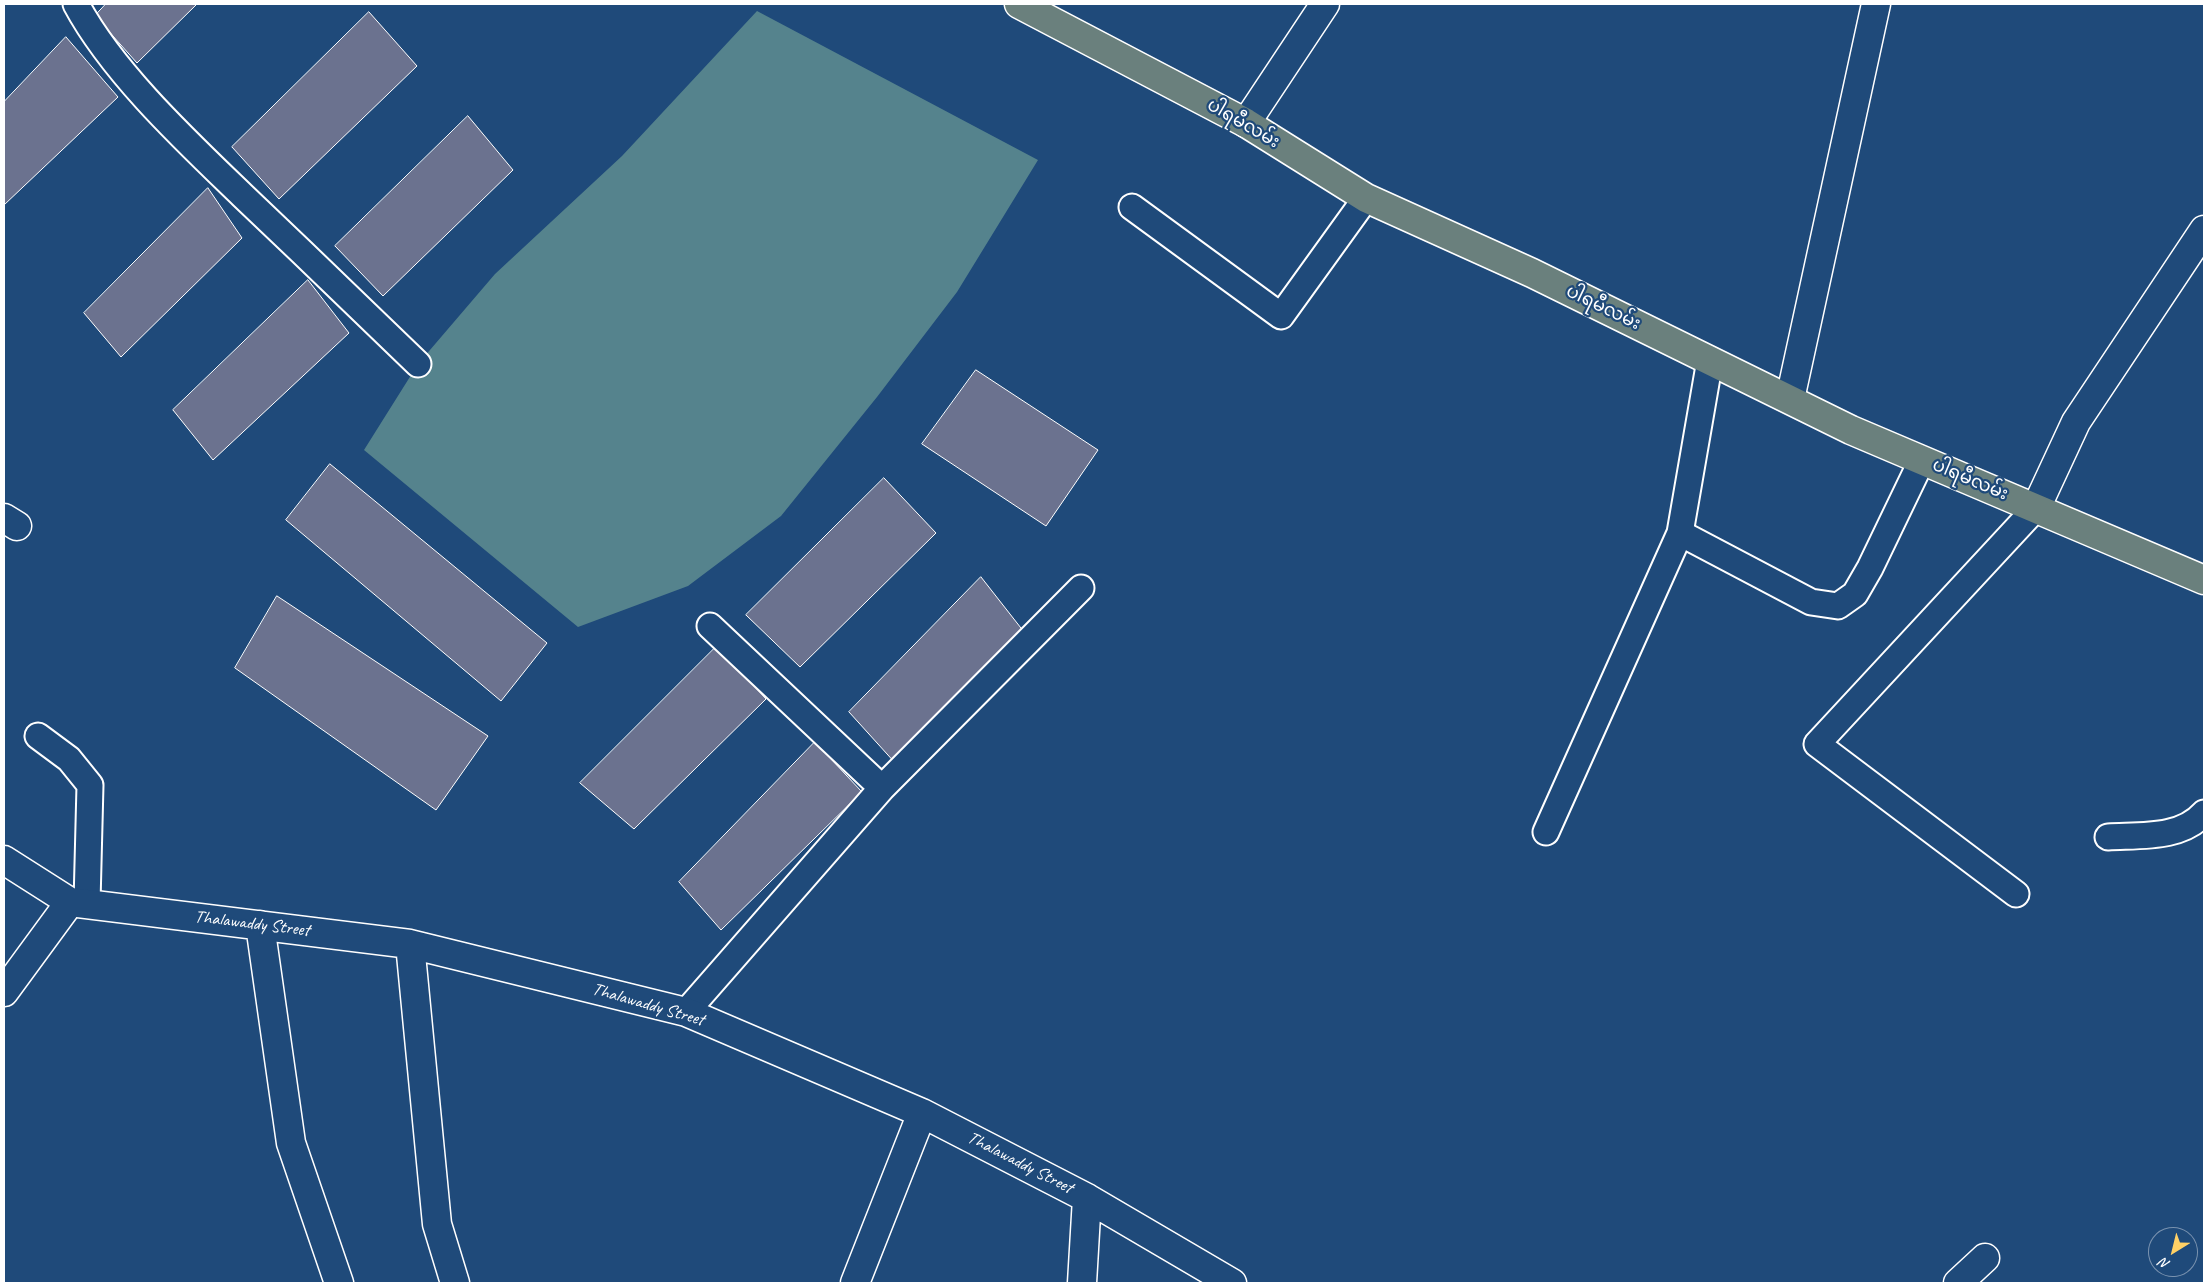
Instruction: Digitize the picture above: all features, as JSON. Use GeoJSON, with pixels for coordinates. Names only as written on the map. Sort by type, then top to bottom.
{"type":"FeatureCollection","features":[{"type":"Feature","properties":{"kind":"main road","name":"ပါရမီလမ်း"},"geometry":{"type":"LineString","coordinates":[[1019,4],[1246,123],[1366,198],[1532,272],[1851,430],[2204,580]]}},
{"type":"Feature","properties":{"kind":"street"},"geometry":{"type":"LineString","coordinates":[[1246,123],[1325,4]]}},
{"type":"Feature","properties":{"kind":"street"},"geometry":{"type":"LineString","coordinates":[[1790,399],[1876,4]]}},
{"type":"Feature","properties":{"kind":"street"},"geometry":{"type":"LineString","coordinates":[[2036,508],[2076,422],[2204,230]]}},
{"type":"Feature","properties":{"kind":"street"},"geometry":{"type":"LineString","coordinates":[[4,860],[78,902],[4,992]]}},
{"type":"Feature","properties":{"kind":"street","name":"Thalawaddy Street"},"geometry":{"type":"LineString","coordinates":[[78,902],[410,944],[686,1012],[922,1113],[1087,1198],[1232,1283]]}},
{"type":"Feature","properties":{"kind":"street"},"geometry":{"type":"LineString","coordinates":[[260,925],[290,1143],[339,1283]]}},
{"type":"Feature","properties":{"kind":"street"},"geometry":{"type":"LineString","coordinates":[[410,944],[438,1224],[455,1283]]}},
{"type":"Feature","properties":{"kind":"street"},"geometry":{"type":"LineString","coordinates":[[854,1283],[922,1113]]}},
{"type":"Feature","properties":{"kind":"street"},"geometry":{"type":"LineString","coordinates":[[1082,1283],[1087,1198]]}},
{"type":"Feature","properties":{"kind":"street"},"geometry":{"type":"LineString","coordinates":[[1958,1283],[1985,1258]]}},
{"type":"Feature","properties":{"kind":"lane"},"geometry":{"type":"LineString","coordinates":[[76,4],[86,22],[122,70],[191,146],[418,364]]}},
{"type":"Feature","properties":{"kind":"lane"},"geometry":{"type":"LineString","coordinates":[[1132,207],[1281,316],[1366,198]]}},
{"type":"Feature","properties":{"kind":"lane"},"geometry":{"type":"LineString","coordinates":[[1546,832],[1680,533],[1710,360]]}},
{"type":"Feature","properties":{"kind":"lane"},"geometry":{"type":"LineString","coordinates":[[1680,533],[1811,602],[1838,606],[1855,594],[1870,568],[1922,460]]}},
{"type":"Feature","properties":{"kind":"lane"},"geometry":{"type":"LineString","coordinates":[[2016,894],[1817,744],[2036,508]]}},
{"type":"Feature","properties":{"kind":"lane"},"geometry":{"type":"LineString","coordinates":[[686,1012],[882,788],[1082,588]]}},
{"type":"Feature","properties":{"kind":"lane"},"geometry":{"type":"LineString","coordinates":[[710,626],[882,788]]}},
{"type":"Feature","properties":{"kind":"lane"},"geometry":{"type":"LineString","coordinates":[[38,736],[69,759],[90,785],[78,902]]}},
{"type":"Feature","properties":{"kind":"lane"},"geometry":{"type":"LineString","coordinates":[[2108,837],[2161,834],[2195,823],[2204,813]]}},
{"type":"Feature","properties":{"kind":"green space"},"geometry":{"type":"Polygon","coordinates":[[[757,11],[1038,160],[957,292],[877,397],[781,516],[688,586],[578,627],[364,450],[418,364],[495,274],[622,156],[757,11]]]}},
{"type":"Feature","properties":{"kind":"building"},"geometry":{"type":"Polygon","coordinates":[[[106,4],[197,4],[137,63],[95,16],[106,4]]]}},
{"type":"Feature","properties":{"kind":"building"},"geometry":{"type":"Polygon","coordinates":[[[369,12],[417,66],[279,199],[232,147],[369,12]]]}},
{"type":"Feature","properties":{"kind":"building"},"geometry":{"type":"Polygon","coordinates":[[[66,37],[118,97],[4,205],[4,102],[66,37]]]}},
{"type":"Feature","properties":{"kind":"building"},"geometry":{"type":"Polygon","coordinates":[[[468,116],[513,170],[383,296],[335,246],[468,116]]]}},
{"type":"Feature","properties":{"kind":"building"},"geometry":{"type":"Polygon","coordinates":[[[208,188],[242,238],[121,357],[84,313],[208,188]]]}},
{"type":"Feature","properties":{"kind":"building"},"geometry":{"type":"Polygon","coordinates":[[[308,280],[349,333],[213,460],[173,410],[308,280]]]}},
{"type":"Feature","properties":{"kind":"building"},"geometry":{"type":"Polygon","coordinates":[[[976,370],[1098,450],[1046,526],[922,444],[976,370]]]}},
{"type":"Feature","properties":{"kind":"building"},"geometry":{"type":"Polygon","coordinates":[[[330,464],[547,643],[501,701],[286,520],[330,464]]]}},
{"type":"Feature","properties":{"kind":"building"},"geometry":{"type":"Polygon","coordinates":[[[884,478],[936,533],[800,667],[746,615],[884,478]]]}},
{"type":"Feature","properties":{"kind":"building"},"geometry":{"type":"Polygon","coordinates":[[[981,577],[1028,637],[897,765],[849,712],[981,577]]]}},
{"type":"Feature","properties":{"kind":"building"},"geometry":{"type":"Polygon","coordinates":[[[277,596],[488,736],[436,810],[235,668],[277,596]]]}},
{"type":"Feature","properties":{"kind":"building"},"geometry":{"type":"Polygon","coordinates":[[[717,646],[766,699],[634,829],[580,783],[717,646]]]}},
{"type":"Feature","properties":{"kind":"building"},"geometry":{"type":"Polygon","coordinates":[[[815,742],[862,792],[721,930],[679,882],[815,742]]]}}]}
